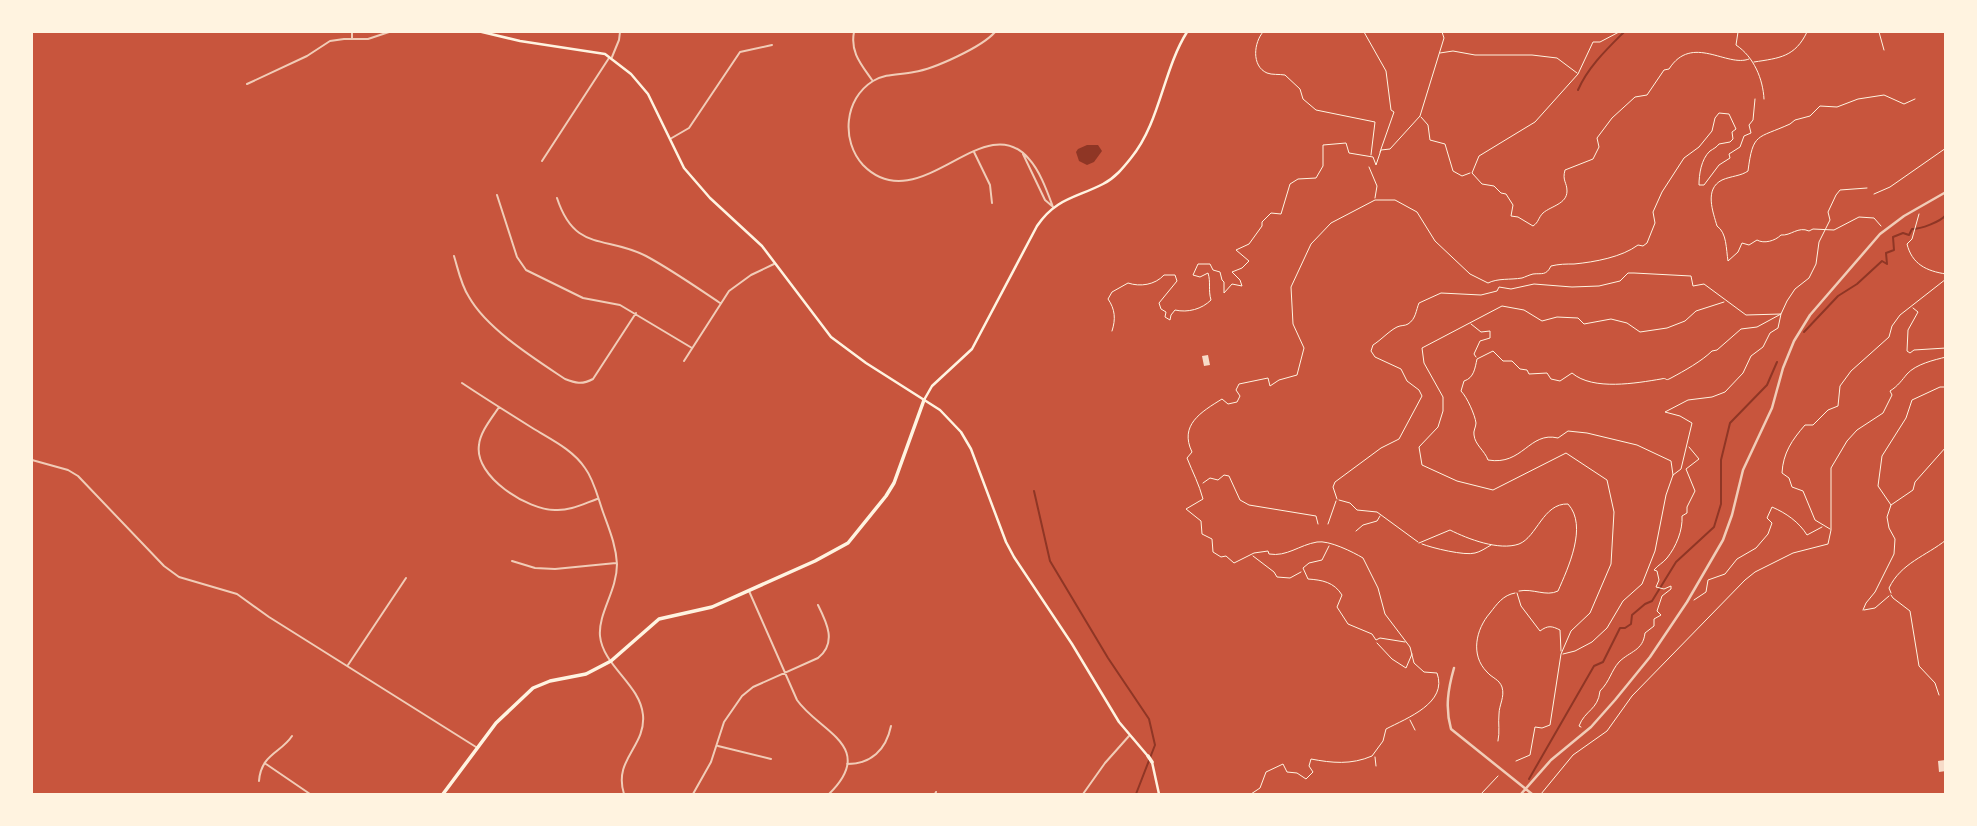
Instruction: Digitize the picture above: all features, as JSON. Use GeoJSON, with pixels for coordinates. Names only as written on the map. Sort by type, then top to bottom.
{"type":"FeatureCollection","features":[{"type":"Feature","properties":{"kind":"main road"},"geometry":{"type":"LineString","coordinates":[[482,32],[520,41],[597,52],[611,57],[641,85],[691,177],[757,241],[820,324],[839,344],[950,419],[971,449],[1006,542],[1129,736],[1152,762],[1159,794]]}},
{"type":"Feature","properties":{"kind":"main road"},"geometry":{"type":"LineString","coordinates":[[443,794],[496,723],[533,688],[550,681],[586,674],[611,661],[659,619],[705,609],[815,561],[848,543],[879,507],[894,483],[924,400],[932,386],[972,349],[1037,226],[1053,206],[1103,184],[1118,173],[1132,156],[1145,135],[1187,32]]}},
{"type":"Feature","properties":{"kind":"street"},"geometry":{"type":"LineString","coordinates":[[352,32],[352,39]]}},
{"type":"Feature","properties":{"kind":"street"},"geometry":{"type":"LineString","coordinates":[[247,84],[307,56],[327,43],[341,39],[368,39],[389,32]]}},
{"type":"Feature","properties":{"kind":"street"},"geometry":{"type":"LineString","coordinates":[[542,161],[611,57],[620,32]]}},
{"type":"Feature","properties":{"kind":"street"},"geometry":{"type":"LineString","coordinates":[[854,32],[856,56],[872,81]]}},
{"type":"Feature","properties":{"kind":"street"},"geometry":{"type":"LineString","coordinates":[[995,32],[985,41],[930,68],[883,76],[872,81],[854,102],[848,126],[853,151],[873,173],[894,181],[925,176],[974,151],[1000,144],[1022,153],[1045,200],[1053,206]]}},
{"type":"Feature","properties":{"kind":"street"},"geometry":{"type":"LineString","coordinates":[[669,139],[689,128],[740,52],[772,45]]}},
{"type":"Feature","properties":{"kind":"street"},"geometry":{"type":"LineString","coordinates":[[974,151],[990,186],[992,203]]}},
{"type":"Feature","properties":{"kind":"street"},"geometry":{"type":"LineString","coordinates":[[1521,794],[1551,760],[1585,732],[1615,700],[1650,657],[1685,605],[1723,540],[1743,470],[1772,408],[1794,341],[1810,315],[1885,230],[1945,192]]}},
{"type":"Feature","properties":{"kind":"street"},"geometry":{"type":"LineString","coordinates":[[497,195],[517,257],[526,270],[583,298],[614,303],[636,313],[692,348]]}},
{"type":"Feature","properties":{"kind":"street"},"geometry":{"type":"LineString","coordinates":[[557,198],[567,221],[582,236],[643,255],[720,303]]}},
{"type":"Feature","properties":{"kind":"street"},"geometry":{"type":"LineString","coordinates":[[454,256],[465,289],[480,312],[516,345],[572,382],[593,379],[636,313]]}},
{"type":"Feature","properties":{"kind":"street"},"geometry":{"type":"LineString","coordinates":[[684,361],[720,303],[737,283],[775,263]]}},
{"type":"Feature","properties":{"kind":"street"},"geometry":{"type":"LineString","coordinates":[[462,383],[577,458],[588,472],[614,541],[617,563],[616,582],[600,626],[602,646],[643,712],[640,735],[621,770],[624,794]]}},
{"type":"Feature","properties":{"kind":"street"},"geometry":{"type":"LineString","coordinates":[[499,407],[479,445],[480,461],[492,480],[539,508],[559,510],[598,499]]}},
{"type":"Feature","properties":{"kind":"street"},"geometry":{"type":"LineString","coordinates":[[32,460],[68,470],[78,476],[136,539],[179,577],[237,594],[269,617],[477,747]]}},
{"type":"Feature","properties":{"kind":"street"},"geometry":{"type":"LineString","coordinates":[[512,561],[544,569],[617,563]]}},
{"type":"Feature","properties":{"kind":"street"},"geometry":{"type":"LineString","coordinates":[[347,666],[406,578]]}},
{"type":"Feature","properties":{"kind":"street"},"geometry":{"type":"LineString","coordinates":[[748,590],[784,673],[802,706],[839,739],[845,751],[846,764],[842,780],[829,794]]}},
{"type":"Feature","properties":{"kind":"street"},"geometry":{"type":"LineString","coordinates":[[693,794],[708,768],[724,722],[743,695],[753,687],[812,661],[825,651],[829,631],[818,605]]}},
{"type":"Feature","properties":{"kind":"street"},"geometry":{"type":"LineString","coordinates":[[1454,668],[1446,713],[1451,729],[1532,794]]}},
{"type":"Feature","properties":{"kind":"street"},"geometry":{"type":"LineString","coordinates":[[846,764],[864,763],[873,758],[885,742],[891,726]]}},
{"type":"Feature","properties":{"kind":"street"},"geometry":{"type":"LineString","coordinates":[[259,781],[260,772],[274,751],[292,736]]}},
{"type":"Feature","properties":{"kind":"street"},"geometry":{"type":"LineString","coordinates":[[1083,794],[1129,736]]}},
{"type":"Feature","properties":{"kind":"street"},"geometry":{"type":"LineString","coordinates":[[717,746],[771,758]]}},
{"type":"Feature","properties":{"kind":"street"},"geometry":{"type":"LineString","coordinates":[[266,763],[310,794]]}},
{"type":"Feature","properties":{"kind":"path"},"geometry":{"type":"LineString","coordinates":[[1263,32],[1255,50],[1258,65],[1263,71],[1270,75],[1285,75],[1300,89],[1303,99],[1316,110],[1375,122],[1371,149],[1376,165],[1394,112],[1391,110],[1386,71],[1364,32]]}},
{"type":"Feature","properties":{"kind":"path"},"geometry":{"type":"LineString","coordinates":[[1378,156],[1381,150],[1390,149],[1419,116],[1444,38],[1442,32]]}},
{"type":"Feature","properties":{"kind":"path"},"geometry":{"type":"LineString","coordinates":[[1472,173],[1479,156],[1535,122],[1578,74],[1593,42],[1600,42],[1619,32]]}},
{"type":"Feature","properties":{"kind":"path"},"geometry":{"type":"LineString","coordinates":[[1738,32],[1736,45],[1746,52],[1762,78],[1764,99]]}},
{"type":"Feature","properties":{"kind":"path"},"geometry":{"type":"LineString","coordinates":[[1752,62],[1787,55],[1798,48],[1807,32]]}},
{"type":"Feature","properties":{"kind":"path"},"geometry":{"type":"LineString","coordinates":[[1880,32],[1884,50]]}},
{"type":"Feature","properties":{"kind":"path"},"geometry":{"type":"LineString","coordinates":[[1439,53],[1453,51],[1475,55],[1532,55],[1556,58],[1578,74]]}},
{"type":"Feature","properties":{"kind":"path"},"geometry":{"type":"LineString","coordinates":[[1419,116],[1428,125],[1430,140],[1445,144],[1453,171],[1462,176],[1472,173],[1482,184],[1494,186],[1501,194],[1506,194],[1513,205],[1511,216],[1533,226],[1545,211],[1564,200],[1567,193],[1563,180],[1565,170],[1593,159],[1599,147],[1597,138],[1600,134],[1635,97],[1647,95],[1664,70],[1693,53],[1712,53],[1744,61],[1749,59]]}},
{"type":"Feature","properties":{"kind":"path"},"geometry":{"type":"LineString","coordinates":[[1885,230],[1874,218],[1859,217],[1845,222],[1839,228],[1793,231],[1764,243],[1757,240],[1749,245],[1742,243],[1738,252],[1728,261],[1726,241],[1717,226],[1711,204],[1712,192],[1719,182],[1748,171],[1750,150],[1754,142],[1795,120],[1810,116],[1820,106],[1837,107],[1858,99],[1884,95],[1904,104],[1915,99]]}},
{"type":"Feature","properties":{"kind":"path"},"geometry":{"type":"LineString","coordinates":[[1251,794],[1260,788],[1266,772],[1277,765],[1283,764],[1287,772],[1297,772],[1306,779],[1313,772],[1309,766],[1311,759],[1321,763],[1346,763],[1374,755],[1385,738],[1386,729],[1432,701],[1439,687],[1437,673],[1421,670],[1414,663],[1407,642],[1385,614],[1378,587],[1363,558],[1330,543],[1315,542],[1283,556],[1269,554],[1268,551],[1234,563],[1226,556],[1221,557],[1213,552],[1212,539],[1202,534],[1201,521],[1186,509],[1203,499],[1201,484],[1195,478],[1187,458],[1192,452],[1187,441],[1192,422],[1222,399],[1228,404],[1237,402],[1240,396],[1236,390],[1239,384],[1268,378],[1270,386],[1279,380],[1297,375],[1304,348],[1293,324],[1291,287],[1311,244],[1331,223],[1375,200],[1395,200],[1418,212],[1435,241],[1470,274],[1488,283],[1533,274],[1542,275],[1557,264],[1576,264],[1626,254],[1638,245],[1647,243],[1655,223],[1653,212],[1662,192],[1684,158],[1699,147],[1712,131],[1714,118],[1719,113],[1729,114],[1736,129],[1732,132],[1733,139],[1730,142],[1719,144],[1709,152],[1700,169],[1699,185],[1704,185],[1719,165],[1730,158],[1729,154],[1740,148],[1744,136],[1751,133],[1749,125],[1754,120],[1755,99]]}},
{"type":"Feature","properties":{"kind":"path"},"geometry":{"type":"LineString","coordinates":[[1112,331],[1114,311],[1108,299],[1112,292],[1128,283],[1139,286],[1158,282],[1164,275],[1175,275],[1177,281],[1159,303],[1161,309],[1166,312],[1165,317],[1170,320],[1175,310],[1188,311],[1206,305],[1211,300],[1208,272],[1200,276],[1194,275],[1198,264],[1210,264],[1213,271],[1220,272],[1224,293],[1232,284],[1242,286],[1232,272],[1249,261],[1236,250],[1249,244],[1270,214],[1281,214],[1290,184],[1298,179],[1316,178],[1323,166],[1324,145],[1346,143],[1349,153],[1373,157]]}},
{"type":"Feature","properties":{"kind":"path"},"geometry":{"type":"LineString","coordinates":[[1874,194],[1890,187],[1945,148]]}},
{"type":"Feature","properties":{"kind":"path"},"geometry":{"type":"LineString","coordinates":[[1369,167],[1377,186],[1375,200]]}},
{"type":"Feature","properties":{"kind":"path"},"geometry":{"type":"LineString","coordinates":[[1673,475],[1681,469],[1692,424],[1680,416],[1665,412],[1688,400],[1712,397],[1725,392],[1743,373],[1751,356],[1763,347],[1770,333],[1778,328],[1781,314],[1795,289],[1809,278],[1816,264],[1819,242],[1830,220],[1828,212],[1836,195],[1840,190],[1867,188]]}},
{"type":"Feature","properties":{"kind":"path"},"geometry":{"type":"LineString","coordinates":[[1917,209],[1919,216],[1912,239],[1907,244],[1909,254],[1922,267],[1945,274]]}},
{"type":"Feature","properties":{"kind":"path"},"geometry":{"type":"LineString","coordinates":[[1328,524],[1337,499],[1333,487],[1335,482],[1381,448],[1399,439],[1422,396],[1419,390],[1407,381],[1401,369],[1375,357],[1371,351],[1373,345],[1395,328],[1408,325],[1416,316],[1419,303],[1441,293],[1481,295],[1497,291],[1499,286],[1511,289],[1534,284],[1572,288],[1599,286],[1620,281],[1628,274],[1634,273],[1691,276],[1693,286],[1704,284],[1723,296],[1725,301]]}},
{"type":"Feature","properties":{"kind":"path"},"geometry":{"type":"LineString","coordinates":[[1830,530],[1815,520],[1803,491],[1792,487],[1789,478],[1782,473],[1783,459],[1792,439],[1805,425],[1813,425],[1828,410],[1838,406],[1840,386],[1852,371],[1889,337],[1892,326],[1900,315],[1945,279]]}},
{"type":"Feature","properties":{"kind":"path"},"geometry":{"type":"LineString","coordinates":[[1561,654],[1571,631],[1590,613],[1611,564],[1614,512],[1607,480],[1566,453],[1493,490],[1457,481],[1422,465],[1419,447],[1438,427],[1443,411],[1443,397],[1424,363],[1422,348],[1502,306],[1524,310],[1542,321],[1557,317],[1578,318],[1584,324],[1611,319],[1627,323],[1640,332],[1685,321],[1696,311],[1725,301],[1734,304],[1746,315],[1781,314]]}},
{"type":"Feature","properties":{"kind":"path"},"geometry":{"type":"LineString","coordinates":[[1911,307],[1918,312],[1908,330],[1907,351],[1910,353],[1914,350],[1945,348]]}},
{"type":"Feature","properties":{"kind":"path"},"geometry":{"type":"LineString","coordinates":[[1477,359],[1493,351],[1503,360],[1512,361],[1520,369],[1527,370],[1529,374],[1547,373],[1551,379],[1560,381],[1572,373],[1592,382],[1654,382],[1662,378],[1669,379],[1701,360],[1741,329],[1757,327],[1781,314]]}},
{"type":"Feature","properties":{"kind":"path"},"geometry":{"type":"LineString","coordinates":[[1471,324],[1481,332],[1490,331],[1490,338],[1480,341],[1474,354],[1477,359],[1474,373],[1464,381],[1461,391],[1476,422],[1473,434],[1477,445],[1488,460],[1510,460],[1542,437],[1548,435],[1558,438],[1568,431],[1579,431],[1632,443],[1671,461],[1673,475],[1662,509],[1663,519],[1655,551],[1642,583],[1623,601],[1607,628],[1592,642],[1576,651],[1561,654]]}},
{"type":"Feature","properties":{"kind":"path"},"geometry":{"type":"LineString","coordinates":[[1541,794],[1573,755],[1607,731],[1632,696],[1745,580],[1793,553],[1828,544],[1830,471],[1847,442],[1857,430],[1883,413],[1892,395],[1890,391],[1898,386],[1905,376],[1923,364],[1945,357]]}},
{"type":"Feature","properties":{"kind":"path"},"geometry":{"type":"LineString","coordinates":[[1891,505],[1878,486],[1882,456],[1886,447],[1906,418],[1912,400],[1945,387]]}},
{"type":"Feature","properties":{"kind":"path"},"geometry":{"type":"LineString","coordinates":[[1585,732],[1579,726],[1582,718],[1590,714],[1600,691],[1610,681],[1618,663],[1639,649],[1645,633],[1654,626],[1654,619],[1661,615],[1657,611],[1660,598],[1671,589],[1671,586],[1664,589],[1656,587],[1659,580],[1657,571],[1654,570],[1674,546],[1682,516],[1687,513],[1695,491],[1686,470],[1699,459],[1688,445]]}},
{"type":"Feature","properties":{"kind":"path"},"geometry":{"type":"LineString","coordinates":[[1891,594],[1875,608],[1863,610],[1894,554],[1895,539],[1887,517],[1891,505],[1913,490],[1915,482],[1945,447]]}},
{"type":"Feature","properties":{"kind":"path"},"geometry":{"type":"LineString","coordinates":[[1201,484],[1210,478],[1218,480],[1224,475],[1229,476],[1240,500],[1249,505],[1316,516],[1318,524]]}},
{"type":"Feature","properties":{"kind":"path"},"geometry":{"type":"LineString","coordinates":[[1337,499],[1350,503],[1357,510],[1377,512],[1419,543],[1433,548],[1475,554],[1494,544]]}},
{"type":"Feature","properties":{"kind":"path"},"geometry":{"type":"LineString","coordinates":[[1419,543],[1450,530],[1494,544],[1505,546],[1521,543],[1552,509],[1568,504],[1573,510],[1577,540],[1558,591],[1550,595],[1531,590],[1503,598],[1483,621],[1475,641],[1485,671],[1502,687],[1498,741]]}},
{"type":"Feature","properties":{"kind":"path"},"geometry":{"type":"LineString","coordinates":[[1685,605],[1706,592],[1708,580],[1725,573],[1737,559],[1756,548],[1769,534],[1772,523],[1767,518],[1772,507],[1782,511],[1802,527],[1807,535],[1824,526]]}},
{"type":"Feature","properties":{"kind":"path"},"geometry":{"type":"LineString","coordinates":[[1356,531],[1363,525],[1377,521],[1381,515]]}},
{"type":"Feature","properties":{"kind":"path"},"geometry":{"type":"LineString","coordinates":[[1939,695],[1935,683],[1919,666],[1910,611],[1893,598],[1889,588],[1902,569],[1945,540]]}},
{"type":"Feature","properties":{"kind":"path"},"geometry":{"type":"LineString","coordinates":[[1251,555],[1275,572],[1277,578],[1290,578],[1303,571],[1309,563],[1324,558],[1330,543]]}},
{"type":"Feature","properties":{"kind":"path"},"geometry":{"type":"LineString","coordinates":[[1303,571],[1308,579],[1328,582],[1337,587],[1342,595],[1337,607],[1348,624],[1372,634],[1392,659],[1406,667],[1412,653]]}},
{"type":"Feature","properties":{"kind":"path"},"geometry":{"type":"LineString","coordinates":[[1517,593],[1521,606],[1540,631],[1553,626],[1560,630],[1561,654],[1550,725],[1535,727],[1530,755],[1517,761]]}},
{"type":"Feature","properties":{"kind":"path"},"geometry":{"type":"LineString","coordinates":[[1376,640],[1380,638],[1407,642]]}},
{"type":"Feature","properties":{"kind":"path"},"geometry":{"type":"LineString","coordinates":[[1409,717],[1415,730]]}},
{"type":"Feature","properties":{"kind":"path"},"geometry":{"type":"LineString","coordinates":[[1374,755],[1377,759],[1376,766]]}},
{"type":"Feature","properties":{"kind":"path"},"geometry":{"type":"LineString","coordinates":[[1481,794],[1502,771]]}},
{"type":"Feature","properties":{"kind":"shaded area"},"geometry":{"type":"Polygon","coordinates":[[[1087,145],[1098,145],[1102,151],[1094,162],[1087,165],[1079,161],[1076,152],[1087,145]]]}},
{"type":"Feature","properties":{"kind":"building"},"geometry":{"type":"Polygon","coordinates":[[[1208,355],[1210,365],[1204,366],[1202,356],[1208,355]]]}},
{"type":"Feature","properties":{"kind":"building"},"geometry":{"type":"Polygon","coordinates":[[[1945,760],[1946,771],[1939,772],[1938,761],[1945,760]]]}},
{"type":"Feature","properties":{"kind":"waterway"},"geometry":{"type":"LineString","coordinates":[[1578,90],[1592,66],[1624,32]]}},
{"type":"Feature","properties":{"kind":"waterway"},"geometry":{"type":"LineString","coordinates":[[1804,332],[1838,296],[1857,284],[1882,261],[1887,264],[1886,253],[1894,250],[1893,237],[1903,233],[1909,235],[1912,229],[1930,225],[1946,215]]}},
{"type":"Feature","properties":{"kind":"waterway"},"geometry":{"type":"LineString","coordinates":[[1529,779],[1594,666],[1603,662],[1620,628],[1631,624],[1632,615],[1652,601],[1676,562],[1714,527],[1721,504],[1721,460],[1730,423],[1767,385],[1777,362]]}},
{"type":"Feature","properties":{"kind":"waterway"},"geometry":{"type":"LineString","coordinates":[[1034,491],[1050,561],[1108,658],[1149,719],[1155,745],[1136,794]]}}]}
